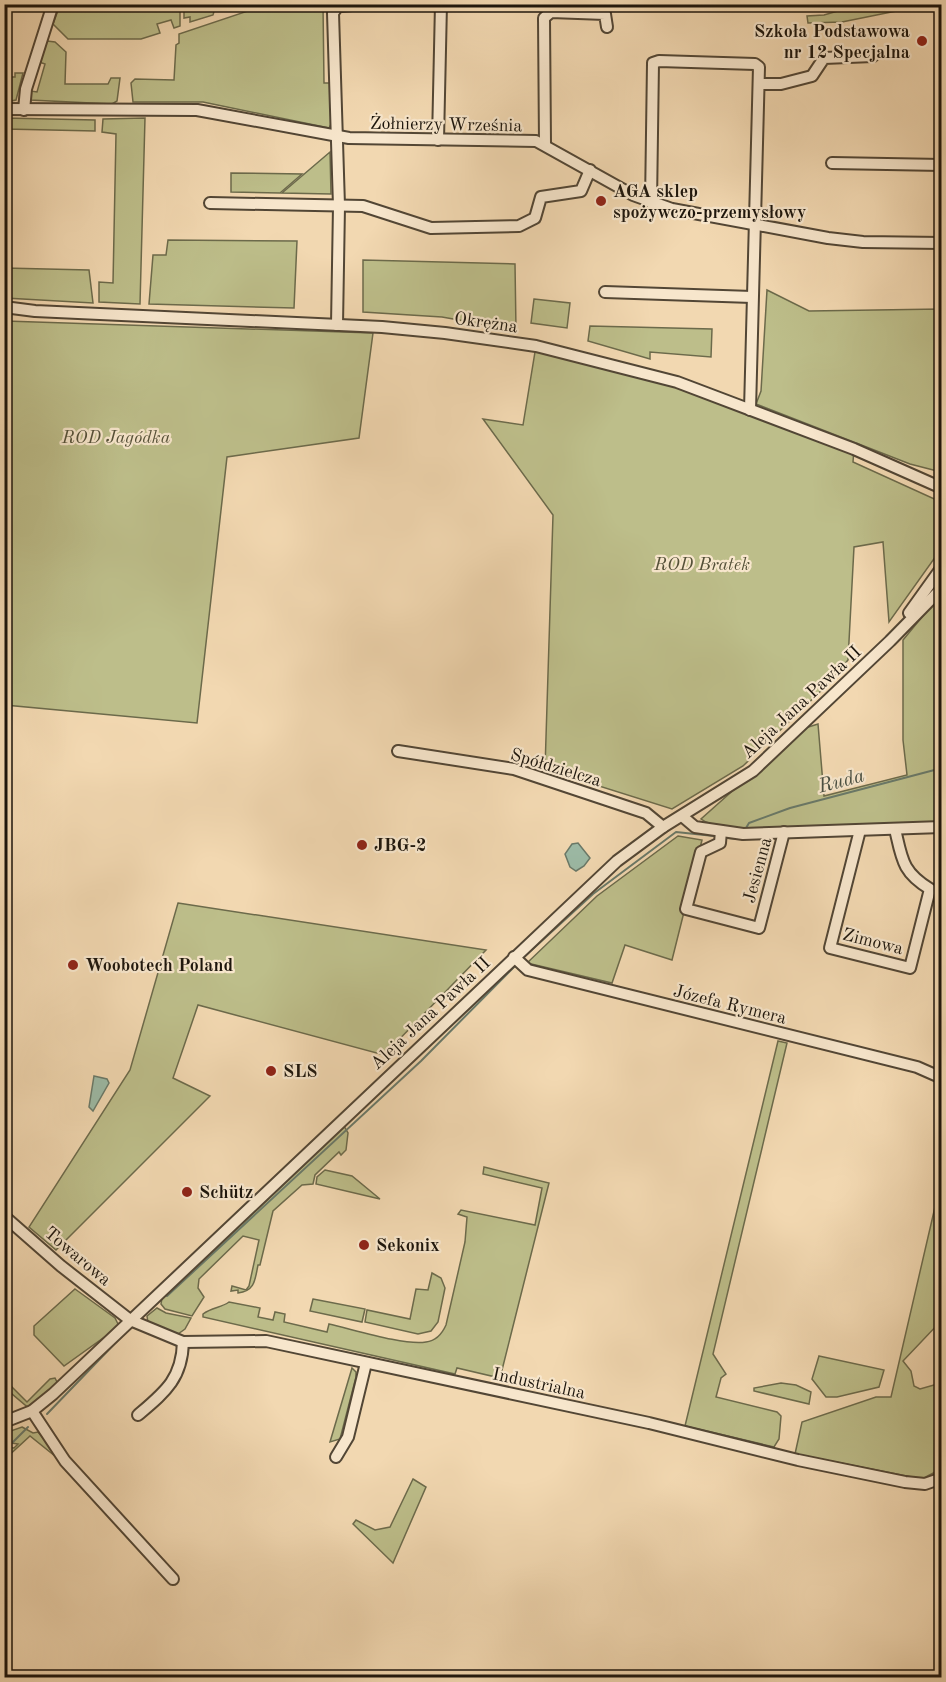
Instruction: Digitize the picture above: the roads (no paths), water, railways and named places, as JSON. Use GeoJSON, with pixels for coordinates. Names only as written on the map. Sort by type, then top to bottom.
{"type":"FeatureCollection","features":[{"type":"Feature","properties":{"kind":"street"},"geometry":{"type":"LineString","coordinates":[[24,110],[26,89],[53,4]]}},
{"type":"Feature","properties":{"kind":"street"},"geometry":{"type":"LineString","coordinates":[[337,325],[339,206],[333,13],[338,6],[366,4]]}},
{"type":"Feature","properties":{"kind":"street"},"geometry":{"type":"LineString","coordinates":[[438,140],[441,4]]}},
{"type":"Feature","properties":{"kind":"street"},"geometry":{"type":"LineString","coordinates":[[545,144],[544,18],[551,12],[605,14],[608,27]]}},
{"type":"Feature","properties":{"kind":"street"},"geometry":{"type":"LineString","coordinates":[[759,84],[781,84],[812,76],[820,61],[829,56],[873,56]]}},
{"type":"Feature","properties":{"kind":"street"},"geometry":{"type":"LineString","coordinates":[[651,203],[653,63],[659,61],[754,64],[759,67],[753,223],[750,410]]}},
{"type":"Feature","properties":{"kind":"street","name":"Żołnierzy Września"},"geometry":{"type":"LineString","coordinates":[[4,110],[197,110],[360,139],[536,141],[651,203],[672,209],[812,236],[863,242],[942,243]]}},
{"type":"Feature","properties":{"kind":"street"},"geometry":{"type":"LineString","coordinates":[[831,163],[942,165]]}},
{"type":"Feature","properties":{"kind":"street"},"geometry":{"type":"LineString","coordinates":[[210,202],[339,206],[378,210],[431,228],[519,226],[535,218],[542,197],[578,194],[591,170]]}},
{"type":"Feature","properties":{"kind":"street"},"geometry":{"type":"LineString","coordinates":[[605,292],[752,297]]}},
{"type":"Feature","properties":{"kind":"street","name":"Okrężna"},"geometry":{"type":"LineString","coordinates":[[4,307],[35,311],[337,325],[445,333],[536,346],[677,382],[911,472],[942,488]]}},
{"type":"Feature","properties":{"kind":"street","name":"Okrężna"},"geometry":{"type":"LineString","coordinates":[[4,313],[35,311]]}},
{"type":"Feature","properties":{"kind":"street","name":"Okrężna"},"geometry":{"type":"LineString","coordinates":[[911,472],[942,480]]}},
{"type":"Feature","properties":{"kind":"street","name":"Aleja Jana Pawła II"},"geometry":{"type":"LineString","coordinates":[[890,641],[942,567]]}},
{"type":"Feature","properties":{"kind":"street","name":"Aleja Jana Pawła II"},"geometry":{"type":"LineString","coordinates":[[4,1422],[32,1411],[617,861],[663,826],[753,771],[890,641],[942,588]]}},
{"type":"Feature","properties":{"kind":"street","name":"Spółdzielcza"},"geometry":{"type":"LineString","coordinates":[[398,751],[534,774],[646,813],[663,826]]}},
{"type":"Feature","properties":{"kind":"street"},"geometry":{"type":"LineString","coordinates":[[682,816],[695,826],[743,834],[942,827]]}},
{"type":"Feature","properties":{"kind":"street","name":"Zimowa"},"geometry":{"type":"LineString","coordinates":[[860,830],[830,948],[910,968],[930,889],[913,879],[903,863],[895,829]]}},
{"type":"Feature","properties":{"kind":"street","name":"Jesienna"},"geometry":{"type":"LineString","coordinates":[[721,831],[720,843],[701,852],[686,909],[759,928],[784,832]]}},
{"type":"Feature","properties":{"kind":"street","name":"Józefa Rymera"},"geometry":{"type":"LineString","coordinates":[[514,957],[528,970],[916,1067],[942,1078]]}},
{"type":"Feature","properties":{"kind":"street","name":"Towarowa"},"geometry":{"type":"LineString","coordinates":[[4,1216],[61,1266],[130,1320]]}},
{"type":"Feature","properties":{"kind":"street","name":"Industrialna"},"geometry":{"type":"LineString","coordinates":[[130,1320],[183,1342],[240,1339],[266,1341],[649,1423],[798,1460],[905,1482],[925,1484],[942,1478]]}},
{"type":"Feature","properties":{"kind":"street"},"geometry":{"type":"LineString","coordinates":[[138,1415],[172,1383],[180,1370],[183,1342]]}},
{"type":"Feature","properties":{"kind":"street"},"geometry":{"type":"LineString","coordinates":[[336,1458],[348,1437],[366,1363]]}},
{"type":"Feature","properties":{"kind":"street"},"geometry":{"type":"LineString","coordinates":[[32,1411],[65,1461],[173,1579]]}},
{"type":"Feature","properties":{"kind":"waterway","name":"Ruda"},"geometry":{"type":"LineString","coordinates":[[746,828],[749,823],[790,808],[942,768]]}},
{"type":"Feature","properties":{"kind":"waterway"},"geometry":{"type":"LineString","coordinates":[[524,957],[593,894],[676,832],[714,836]]}},
{"type":"Feature","properties":{"kind":"waterway"},"geometry":{"type":"LineString","coordinates":[[727,838],[739,839]]}},
{"type":"Feature","properties":{"kind":"waterway"},"geometry":{"type":"LineString","coordinates":[[167,1296],[421,1061],[515,966]]}},
{"type":"Feature","properties":{"kind":"waterway"},"geometry":{"type":"LineString","coordinates":[[47,1414],[122,1336]]}},
{"type":"Feature","properties":{"kind":"waterway"},"geometry":{"type":"LineString","coordinates":[[4,1451],[28,1427]]}},
{"type":"Feature","properties":{"kind":"place","name":"Szkoła Podstawowa nr 12 Specjalna"},"geometry":{"type":"Point","coordinates":[922,41]}},
{"type":"Feature","properties":{"kind":"place","name":"AGA sklep spożywczo-przemysłowy"},"geometry":{"type":"Point","coordinates":[601,201]}},
{"type":"Feature","properties":{"kind":"place","name":"JBG-2"},"geometry":{"type":"Point","coordinates":[362,845]}},
{"type":"Feature","properties":{"kind":"place","name":"Woobotech Poland"},"geometry":{"type":"Point","coordinates":[73,965]}},
{"type":"Feature","properties":{"kind":"place","name":"SLS"},"geometry":{"type":"Point","coordinates":[271,1071]}},
{"type":"Feature","properties":{"kind":"place","name":"Schütz"},"geometry":{"type":"Point","coordinates":[187,1192]}},
{"type":"Feature","properties":{"kind":"place","name":"Sekonix"},"geometry":{"type":"Point","coordinates":[364,1245]}},
{"type":"Feature","properties":{"kind":"park label","name":"ROD Jagódka"},"geometry":{"type":"Point","coordinates":[116,437]}},
{"type":"Feature","properties":{"kind":"park label","name":"ROD Bratek"},"geometry":{"type":"Point","coordinates":[702,564]}}]}
